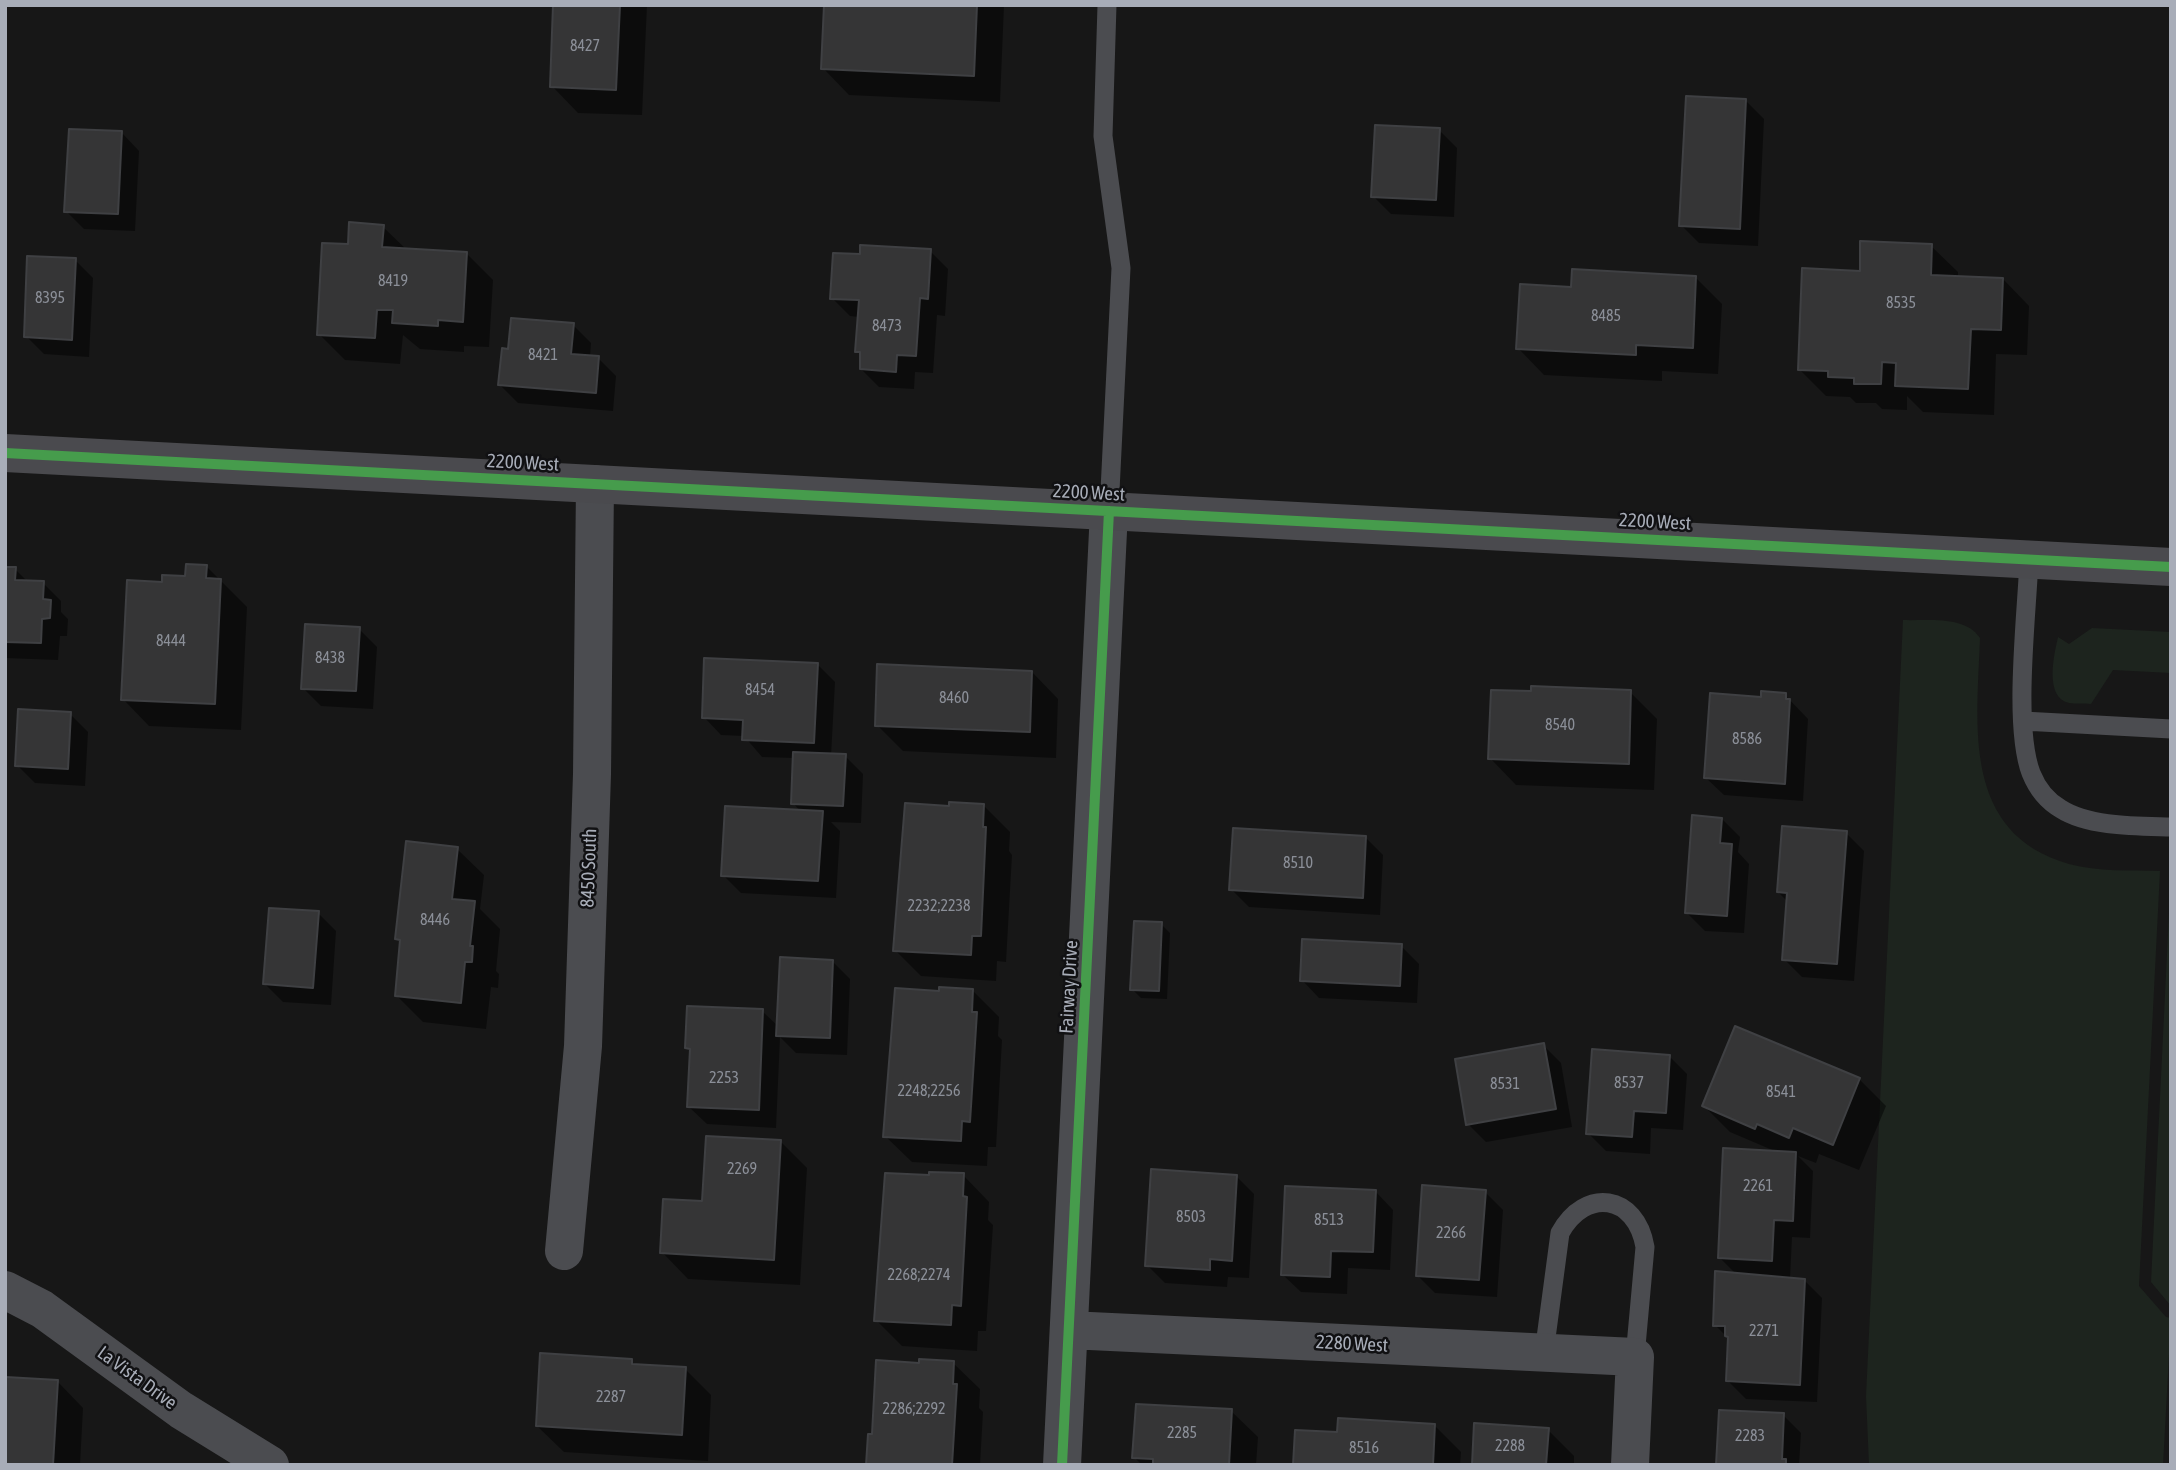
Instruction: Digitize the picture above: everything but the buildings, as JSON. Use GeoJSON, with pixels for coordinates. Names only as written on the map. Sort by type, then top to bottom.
{"type":"FeatureCollection","features":[{"type":"Feature","properties":{"kind":"street","name":"2200 West"},"geometry":{"type":"LineString","coordinates":[[5,453],[2171,567]]}},
{"type":"Feature","properties":{"kind":"street","name":"8450 South"},"geometry":{"type":"LineString","coordinates":[[564,1251],[583,1046],[592,774],[595,484]]}},
{"type":"Feature","properties":{"kind":"street","name":"Fairway Drive"},"geometry":{"type":"LineString","coordinates":[[1062,1465],[1109,511]]}},
{"type":"Feature","properties":{"kind":"street","name":"La Vista Drive"},"geometry":{"type":"LineString","coordinates":[[5,1290],[42,1309],[181,1410],[270,1465]]}},
{"type":"Feature","properties":{"kind":"street","name":"2280 West"},"geometry":{"type":"LineString","coordinates":[[1069,1330],[1635,1357]]}},
{"type":"Feature","properties":{"kind":"street"},"geometry":{"type":"LineString","coordinates":[[1630,1465],[1635,1357]]}},
{"type":"Feature","properties":{"kind":"lane"},"geometry":{"type":"LineString","coordinates":[[1107,5],[1103,136],[1121,268],[1109,511]]}},
{"type":"Feature","properties":{"kind":"lane"},"geometry":{"type":"LineString","coordinates":[[2029,559],[2023,721],[2031,773],[2041,793],[2062,811],[2109,824],[2171,827]]}},
{"type":"Feature","properties":{"kind":"lane"},"geometry":{"type":"LineString","coordinates":[[2023,721],[2171,729]]}},
{"type":"Feature","properties":{"kind":"lane"},"geometry":{"type":"LineString","coordinates":[[1544,1353],[1560,1233],[1569,1217],[1583,1206],[1601,1202],[1620,1206],[1634,1216],[1642,1230],[1644,1255],[1635,1357]]}},
{"type":"Feature","properties":{"kind":"shaded area"},"geometry":{"type":"Polygon","coordinates":[[[1903,620],[1955,622],[1973,631],[1980,638],[1978,740],[1983,772],[1993,802],[2009,828],[2034,849],[2069,864],[2103,869],[2160,871],[2139,1286],[2166,1317],[2171,1318],[2163,1465],[1869,1465],[1866,1396],[1903,620]]]}},
{"type":"Feature","properties":{"kind":"shaded area"},"geometry":{"type":"Polygon","coordinates":[[[2092,628],[2171,632],[2171,673],[2113,670],[2091,704],[2069,703],[2061,699],[2053,684],[2058,637],[2069,644],[2092,628]]]}},
{"type":"Feature","properties":{"kind":"shaded area"},"geometry":{"type":"Polygon","coordinates":[[[2171,872],[2171,1306],[2151,1282],[2171,872]]]}},
{"type":"Feature","properties":{"kind":"cycle path"},"geometry":{"type":"LineString","coordinates":[[5,453],[2171,567]]}},
{"type":"Feature","properties":{"kind":"cycle path"},"geometry":{"type":"LineString","coordinates":[[1062,1465],[1109,511]]}}]}
